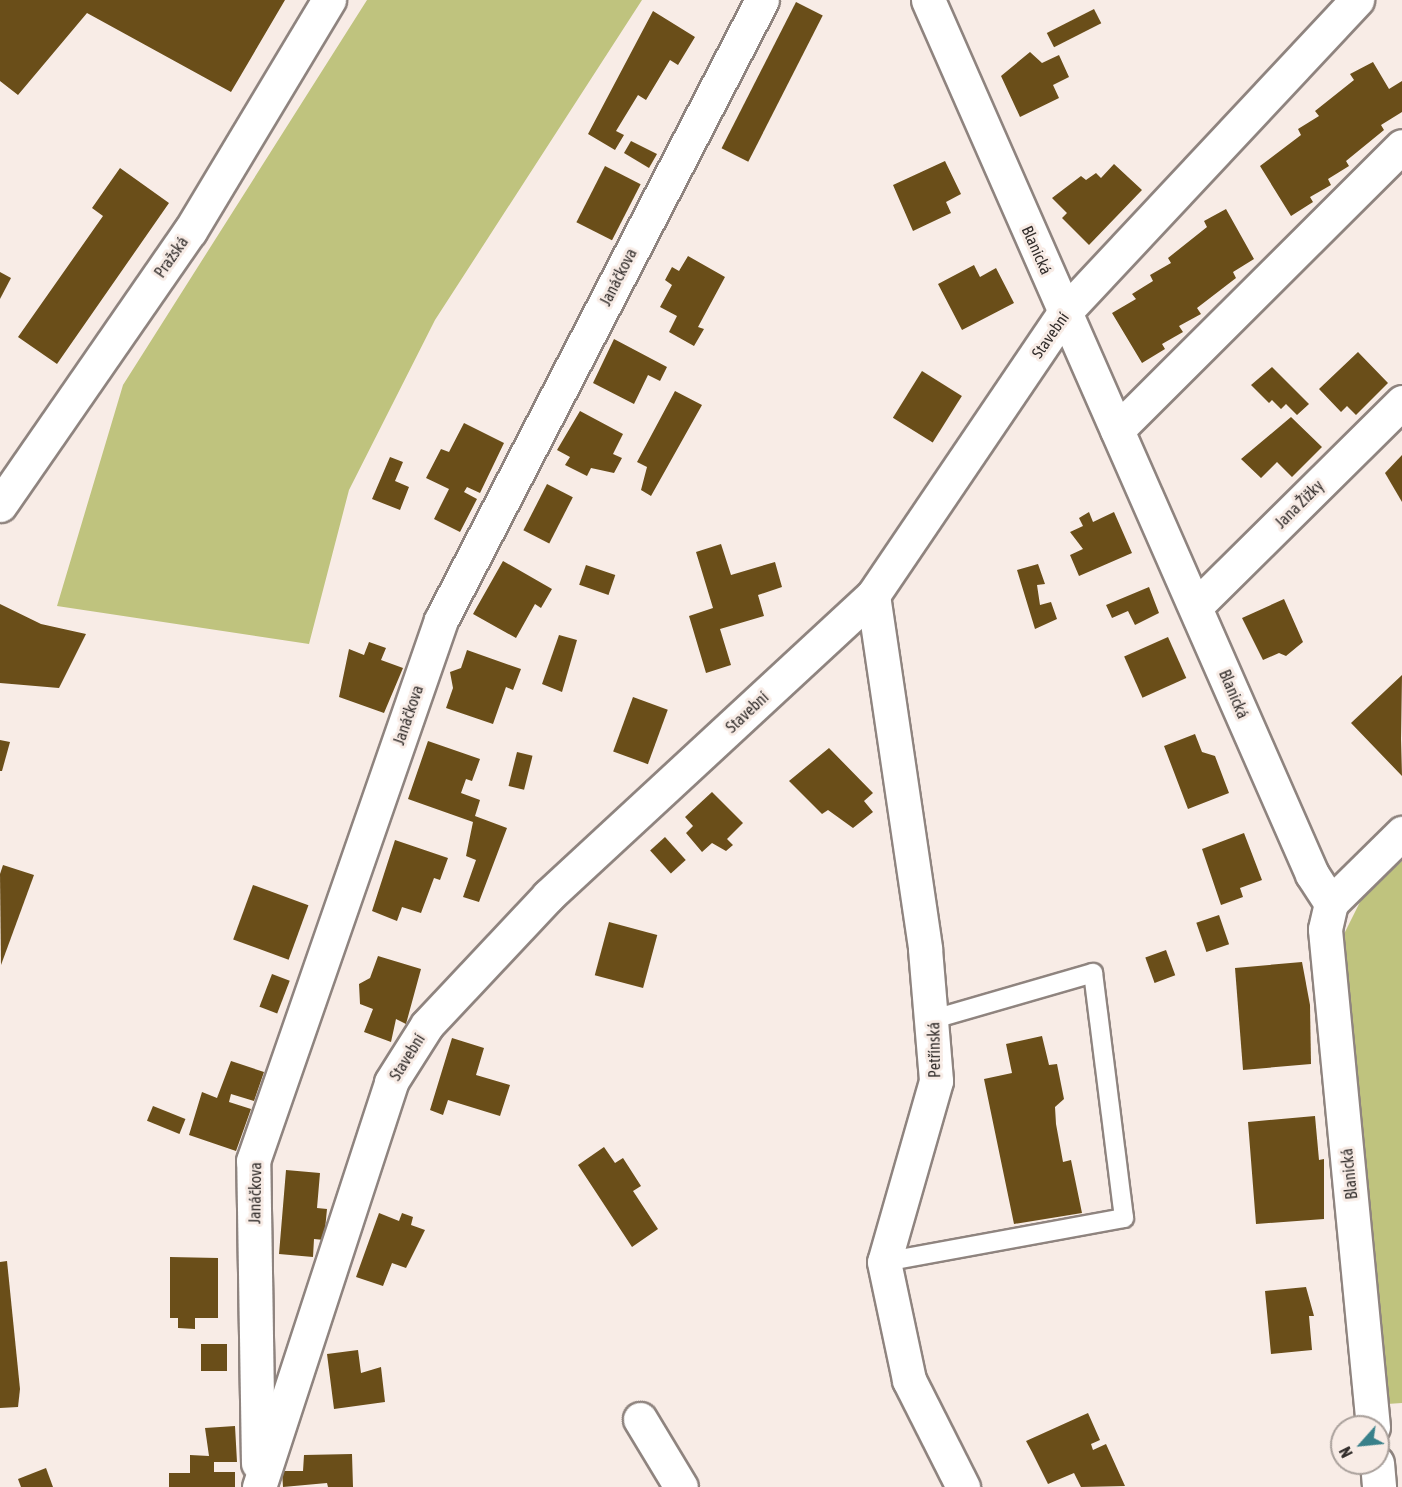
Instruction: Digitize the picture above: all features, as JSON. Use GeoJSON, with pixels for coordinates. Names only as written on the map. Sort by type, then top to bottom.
{"type":"FeatureCollection","features":[{"type":"Feature","properties":{"kind":"street","name":"Pražská"},"geometry":{"type":"LineString","coordinates":[[0,505],[190,231],[329,0]]}},
{"type":"Feature","properties":{"kind":"street","name":"Janáčkova"},"geometry":{"type":"LineString","coordinates":[[259,1487],[253,1161],[441,620],[762,0]]}},
{"type":"Feature","properties":{"kind":"street","name":"Blanická"},"geometry":{"type":"LineString","coordinates":[[928,0],[1312,874],[1331,903],[1325,929],[1372,1415]]}},
{"type":"Feature","properties":{"kind":"street","name":"Stavební"},"geometry":{"type":"LineString","coordinates":[[259,1487],[391,1082],[428,1025],[548,896],[873,595],[1064,313],[1357,0]]}},
{"type":"Feature","properties":{"kind":"street"},"geometry":{"type":"LineString","coordinates":[[1117,430],[1402,146]]}},
{"type":"Feature","properties":{"kind":"street","name":"Jana Žižky"},"geometry":{"type":"LineString","coordinates":[[1196,606],[1402,402]]}},
{"type":"Feature","properties":{"kind":"street","name":"Petřínská"},"geometry":{"type":"LineString","coordinates":[[873,595],[934,1019],[936,1081],[884,1262],[909,1380],[963,1487]]}},
{"type":"Feature","properties":{"kind":"street"},"geometry":{"type":"LineString","coordinates":[[1331,903],[1402,833]]}},
{"type":"Feature","properties":{"kind":"street"},"geometry":{"type":"LineString","coordinates":[[640,1419],[681,1487]]}},
{"type":"Feature","properties":{"kind":"lane"},"geometry":{"type":"LineString","coordinates":[[884,1262],[1124,1218],[1093,973],[934,1019]]}},
{"type":"Feature","properties":{"kind":"green space"},"geometry":{"type":"Polygon","coordinates":[[[367,0],[642,0],[435,320],[349,490],[309,644],[57,606],[123,385],[367,0]]]}},
{"type":"Feature","properties":{"kind":"green space"},"geometry":{"type":"Polygon","coordinates":[[[1402,861],[1402,1403],[1387,1404],[1343,936],[1363,896],[1402,861]]]}},
{"type":"Feature","properties":{"kind":"building"},"geometry":{"type":"Polygon","coordinates":[[[0,0],[285,0],[231,92],[87,13],[18,95],[0,81],[0,0]]]}},
{"type":"Feature","properties":{"kind":"building"},"geometry":{"type":"Polygon","coordinates":[[[796,2],[823,16],[748,162],[722,148],[796,2]]]}},
{"type":"Feature","properties":{"kind":"building"},"geometry":{"type":"Polygon","coordinates":[[[1094,9],[1101,23],[1054,47],[1047,33],[1094,9]]]}},
{"type":"Feature","properties":{"kind":"building"},"geometry":{"type":"Polygon","coordinates":[[[653,11],[695,37],[678,65],[670,60],[646,100],[638,95],[616,131],[624,135],[615,150],[588,134],[653,11]]]}},
{"type":"Feature","properties":{"kind":"building"},"geometry":{"type":"Polygon","coordinates":[[[1030,52],[1042,63],[1059,55],[1069,77],[1053,85],[1059,98],[1020,117],[1001,76],[1030,52]]]}},
{"type":"Feature","properties":{"kind":"building"},"geometry":{"type":"Polygon","coordinates":[[[1373,62],[1389,89],[1402,81],[1402,112],[1381,125],[1384,130],[1346,161],[1349,166],[1328,179],[1331,185],[1310,197],[1313,202],[1291,216],[1260,166],[1301,135],[1298,129],[1319,116],[1315,111],[1354,80],[1350,74],[1373,62]]]}},
{"type":"Feature","properties":{"kind":"building"},"geometry":{"type":"Polygon","coordinates":[[[631,141],[657,154],[649,168],[624,153],[631,141]]]}},
{"type":"Feature","properties":{"kind":"building"},"geometry":{"type":"Polygon","coordinates":[[[945,161],[961,194],[946,202],[951,213],[913,231],[893,185],[945,161]]]}},
{"type":"Feature","properties":{"kind":"building"},"geometry":{"type":"Polygon","coordinates":[[[1114,164],[1142,190],[1089,245],[1062,218],[1067,213],[1052,198],[1081,176],[1086,180],[1096,173],[1101,178],[1114,164]]]}},
{"type":"Feature","properties":{"kind":"building"},"geometry":{"type":"Polygon","coordinates":[[[605,166],[641,184],[612,240],[576,222],[605,166]]]}},
{"type":"Feature","properties":{"kind":"building"},"geometry":{"type":"Polygon","coordinates":[[[120,168],[169,203],[57,364],[18,337],[103,216],[92,208],[120,168]]]}},
{"type":"Feature","properties":{"kind":"building"},"geometry":{"type":"Polygon","coordinates":[[[1226,209],[1254,259],[1233,272],[1236,278],[1197,308],[1201,314],[1179,326],[1183,332],[1162,344],[1165,349],[1142,363],[1112,313],[1136,299],[1132,294],[1153,281],[1150,275],[1171,263],[1168,258],[1207,227],[1204,221],[1226,209]]]}},
{"type":"Feature","properties":{"kind":"building"},"geometry":{"type":"Polygon","coordinates":[[[688,256],[725,277],[698,327],[704,329],[694,346],[669,332],[677,316],[660,307],[672,285],[665,280],[672,267],[679,271],[688,256]]]}},
{"type":"Feature","properties":{"kind":"building"},"geometry":{"type":"Polygon","coordinates":[[[974,265],[980,277],[996,268],[1014,303],[962,330],[938,284],[974,265]]]}},
{"type":"Feature","properties":{"kind":"building"},"geometry":{"type":"Polygon","coordinates":[[[0,272],[11,278],[0,299],[0,272]]]}},
{"type":"Feature","properties":{"kind":"building"},"geometry":{"type":"Polygon","coordinates":[[[614,339],[667,367],[660,381],[648,375],[634,404],[593,383],[614,339]]]}},
{"type":"Feature","properties":{"kind":"building"},"geometry":{"type":"Polygon","coordinates":[[[1358,352],[1388,383],[1356,415],[1347,406],[1341,412],[1319,389],[1358,352]]]}},
{"type":"Feature","properties":{"kind":"building"},"geometry":{"type":"Polygon","coordinates":[[[1272,367],[1309,404],[1297,415],[1286,404],[1281,409],[1272,400],[1269,403],[1251,385],[1272,367]]]}},
{"type":"Feature","properties":{"kind":"building"},"geometry":{"type":"Polygon","coordinates":[[[922,371],[962,396],[933,443],[893,418],[922,371]]]}},
{"type":"Feature","properties":{"kind":"building"},"geometry":{"type":"Polygon","coordinates":[[[675,391],[702,405],[651,496],[641,490],[647,467],[637,462],[675,391]]]}},
{"type":"Feature","properties":{"kind":"building"},"geometry":{"type":"Polygon","coordinates":[[[580,411],[623,434],[613,454],[622,458],[614,473],[591,468],[587,476],[565,465],[570,457],[557,450],[580,411]]]}},
{"type":"Feature","properties":{"kind":"building"},"geometry":{"type":"Polygon","coordinates":[[[1291,417],[1322,447],[1292,477],[1277,462],[1261,478],[1241,459],[1291,417]]]}},
{"type":"Feature","properties":{"kind":"building"},"geometry":{"type":"Polygon","coordinates":[[[464,423],[504,443],[480,493],[467,487],[464,492],[477,499],[460,532],[434,519],[449,489],[426,478],[441,449],[449,452],[464,423]]]}},
{"type":"Feature","properties":{"kind":"building"},"geometry":{"type":"Polygon","coordinates":[[[1402,455],[1402,502],[1385,473],[1402,455]]]}},
{"type":"Feature","properties":{"kind":"building"},"geometry":{"type":"Polygon","coordinates":[[[390,457],[403,462],[395,481],[409,487],[400,510],[372,499],[390,457]]]}},
{"type":"Feature","properties":{"kind":"building"},"geometry":{"type":"Polygon","coordinates":[[[547,484],[573,497],[549,543],[523,530],[547,484]]]}},
{"type":"Feature","properties":{"kind":"building"},"geometry":{"type":"Polygon","coordinates":[[[1089,512],[1093,522],[1114,512],[1132,553],[1079,576],[1070,555],[1083,549],[1070,532],[1083,526],[1079,518],[1089,512]]]}},
{"type":"Feature","properties":{"kind":"building"},"geometry":{"type":"Polygon","coordinates":[[[721,544],[731,575],[775,562],[782,587],[758,595],[764,616],[720,629],[731,665],[706,673],[689,616],[713,608],[696,552],[721,544]]]}},
{"type":"Feature","properties":{"kind":"building"},"geometry":{"type":"Polygon","coordinates":[[[503,561],[552,589],[541,608],[535,604],[516,638],[473,614],[503,561]]]}},
{"type":"Feature","properties":{"kind":"building"},"geometry":{"type":"Polygon","coordinates":[[[1038,564],[1045,584],[1037,585],[1040,605],[1051,602],[1057,619],[1035,629],[1017,570],[1038,564]]]}},
{"type":"Feature","properties":{"kind":"building"},"geometry":{"type":"Polygon","coordinates":[[[586,565],[615,575],[608,595],[579,585],[586,565]]]}},
{"type":"Feature","properties":{"kind":"building"},"geometry":{"type":"Polygon","coordinates":[[[1149,587],[1159,613],[1135,625],[1128,611],[1112,618],[1106,605],[1149,587]]]}},
{"type":"Feature","properties":{"kind":"building"},"geometry":{"type":"Polygon","coordinates":[[[1284,599],[1303,642],[1286,656],[1279,653],[1263,660],[1242,618],[1284,599]]]}},
{"type":"Feature","properties":{"kind":"building"},"geometry":{"type":"Polygon","coordinates":[[[0,604],[41,624],[86,634],[59,688],[0,683],[0,604]]]}},
{"type":"Feature","properties":{"kind":"building"},"geometry":{"type":"Polygon","coordinates":[[[559,635],[577,640],[562,692],[542,684],[559,635]]]}},
{"type":"Feature","properties":{"kind":"building"},"geometry":{"type":"Polygon","coordinates":[[[1168,637],[1186,678],[1142,698],[1124,657],[1168,637]]]}},
{"type":"Feature","properties":{"kind":"building"},"geometry":{"type":"Polygon","coordinates":[[[369,642],[386,648],[381,660],[403,668],[384,713],[339,697],[349,649],[364,655],[369,642]]]}},
{"type":"Feature","properties":{"kind":"building"},"geometry":{"type":"Polygon","coordinates":[[[467,650],[521,669],[513,690],[506,687],[493,724],[446,708],[453,688],[450,672],[461,668],[467,650]]]}},
{"type":"Feature","properties":{"kind":"building"},"geometry":{"type":"Polygon","coordinates":[[[1402,675],[1401,739],[1402,776],[1351,723],[1402,675]]]}},
{"type":"Feature","properties":{"kind":"building"},"geometry":{"type":"Polygon","coordinates":[[[633,697],[668,710],[648,764],[613,752],[633,697]]]}},
{"type":"Feature","properties":{"kind":"building"},"geometry":{"type":"Polygon","coordinates":[[[1195,734],[1202,752],[1215,756],[1229,793],[1188,809],[1164,746],[1195,734]]]}},
{"type":"Feature","properties":{"kind":"building"},"geometry":{"type":"Polygon","coordinates":[[[0,740],[10,742],[2,771],[0,771],[0,740]]]}},
{"type":"Feature","properties":{"kind":"building"},"geometry":{"type":"Polygon","coordinates":[[[428,741],[480,759],[472,781],[466,779],[461,793],[480,800],[475,816],[507,828],[479,902],[463,897],[476,860],[466,856],[473,822],[408,799],[428,741]]]}},
{"type":"Feature","properties":{"kind":"building"},"geometry":{"type":"Polygon","coordinates":[[[829,748],[873,793],[864,801],[873,812],[853,828],[828,810],[822,814],[789,781],[829,748]]]}},
{"type":"Feature","properties":{"kind":"building"},"geometry":{"type":"Polygon","coordinates":[[[517,752],[533,756],[524,790],[509,786],[517,752]]]}},
{"type":"Feature","properties":{"kind":"building"},"geometry":{"type":"Polygon","coordinates":[[[712,792],[743,823],[727,839],[733,845],[726,851],[712,843],[702,852],[686,833],[693,826],[685,817],[712,792]]]}},
{"type":"Feature","properties":{"kind":"building"},"geometry":{"type":"Polygon","coordinates":[[[1244,833],[1262,880],[1240,888],[1243,897],[1221,905],[1202,849],[1244,833]]]}},
{"type":"Feature","properties":{"kind":"building"},"geometry":{"type":"Polygon","coordinates":[[[665,837],[686,860],[671,873],[650,850],[665,837]]]}},
{"type":"Feature","properties":{"kind":"building"},"geometry":{"type":"Polygon","coordinates":[[[395,840],[448,858],[440,880],[434,878],[421,913],[402,907],[397,921],[372,911],[395,840]]]}},
{"type":"Feature","properties":{"kind":"building"},"geometry":{"type":"Polygon","coordinates":[[[3,865],[34,875],[1,965],[0,874],[3,865]]]}},
{"type":"Feature","properties":{"kind":"building"},"geometry":{"type":"Polygon","coordinates":[[[253,885],[308,905],[289,960],[233,940],[253,885]]]}},
{"type":"Feature","properties":{"kind":"building"},"geometry":{"type":"Polygon","coordinates":[[[1219,915],[1229,944],[1206,952],[1196,923],[1219,915]]]}},
{"type":"Feature","properties":{"kind":"building"},"geometry":{"type":"Polygon","coordinates":[[[609,922],[657,935],[643,988],[595,975],[609,922]]]}},
{"type":"Feature","properties":{"kind":"building"},"geometry":{"type":"Polygon","coordinates":[[[1166,950],[1175,975],[1155,983],[1145,958],[1166,950]]]}},
{"type":"Feature","properties":{"kind":"building"},"geometry":{"type":"Polygon","coordinates":[[[378,956],[421,969],[406,1024],[396,1019],[391,1042],[364,1032],[373,1009],[360,1004],[359,984],[370,978],[378,956]]]}},
{"type":"Feature","properties":{"kind":"building"},"geometry":{"type":"Polygon","coordinates":[[[1302,962],[1310,1005],[1311,1064],[1243,1070],[1235,968],[1302,962]]]}},
{"type":"Feature","properties":{"kind":"building"},"geometry":{"type":"Polygon","coordinates":[[[272,974],[290,981],[277,1013],[259,1007],[272,974]]]}},
{"type":"Feature","properties":{"kind":"building"},"geometry":{"type":"Polygon","coordinates":[[[1042,1036],[1049,1065],[1057,1064],[1064,1099],[1055,1107],[1056,1124],[1063,1162],[1071,1160],[1082,1213],[1014,1224],[984,1079],[1012,1073],[1006,1044],[1042,1036]]]}},
{"type":"Feature","properties":{"kind":"building"},"geometry":{"type":"Polygon","coordinates":[[[452,1038],[484,1048],[476,1075],[510,1085],[500,1116],[448,1100],[443,1115],[430,1110],[452,1038]]]}},
{"type":"Feature","properties":{"kind":"building"},"geometry":{"type":"Polygon","coordinates":[[[231,1061],[264,1072],[254,1101],[231,1094],[229,1102],[251,1109],[236,1151],[189,1135],[202,1092],[217,1098],[231,1061]]]}},
{"type":"Feature","properties":{"kind":"building"},"geometry":{"type":"Polygon","coordinates":[[[153,1106],[185,1119],[179,1134],[147,1121],[153,1106]]]}},
{"type":"Feature","properties":{"kind":"building"},"geometry":{"type":"Polygon","coordinates":[[[1315,1116],[1319,1160],[1324,1159],[1324,1219],[1256,1224],[1248,1122],[1315,1116]]]}},
{"type":"Feature","properties":{"kind":"building"},"geometry":{"type":"Polygon","coordinates":[[[604,1147],[615,1163],[623,1158],[641,1186],[633,1191],[658,1229],[632,1247],[578,1165],[604,1147]]]}},
{"type":"Feature","properties":{"kind":"building"},"geometry":{"type":"Polygon","coordinates":[[[286,1170],[320,1173],[317,1208],[327,1209],[324,1240],[314,1239],[313,1257],[279,1254],[286,1170]]]}},
{"type":"Feature","properties":{"kind":"building"},"geometry":{"type":"Polygon","coordinates":[[[379,1213],[399,1221],[402,1213],[413,1217],[411,1225],[425,1230],[406,1268],[392,1263],[383,1286],[356,1277],[379,1213]]]}},
{"type":"Feature","properties":{"kind":"building"},"geometry":{"type":"Polygon","coordinates":[[[170,1257],[218,1258],[218,1318],[195,1318],[195,1329],[178,1328],[178,1318],[170,1318],[170,1257]]]}},
{"type":"Feature","properties":{"kind":"building"},"geometry":{"type":"Polygon","coordinates":[[[7,1261],[20,1389],[18,1407],[0,1408],[0,1262],[7,1261]]]}},
{"type":"Feature","properties":{"kind":"building"},"geometry":{"type":"Polygon","coordinates":[[[1306,1287],[1314,1316],[1309,1316],[1312,1350],[1271,1354],[1265,1291],[1306,1287]]]}},
{"type":"Feature","properties":{"kind":"building"},"geometry":{"type":"Polygon","coordinates":[[[201,1344],[227,1344],[227,1371],[201,1371],[201,1344]]]}},
{"type":"Feature","properties":{"kind":"building"},"geometry":{"type":"Polygon","coordinates":[[[358,1350],[361,1373],[381,1367],[385,1402],[334,1409],[327,1354],[358,1350]]]}},
{"type":"Feature","properties":{"kind":"building"},"geometry":{"type":"Polygon","coordinates":[[[1088,1413],[1100,1440],[1091,1444],[1093,1450],[1106,1444],[1125,1486],[1081,1487],[1074,1473],[1048,1484],[1026,1441],[1088,1413]]]}},
{"type":"Feature","properties":{"kind":"building"},"geometry":{"type":"Polygon","coordinates":[[[235,1426],[237,1462],[214,1462],[214,1472],[235,1472],[235,1487],[169,1487],[169,1473],[190,1473],[190,1455],[209,1456],[205,1428],[235,1426]]]}},
{"type":"Feature","properties":{"kind":"building"},"geometry":{"type":"Polygon","coordinates":[[[352,1454],[353,1487],[328,1487],[327,1483],[283,1487],[282,1471],[303,1471],[304,1455],[352,1454]]]}},
{"type":"Feature","properties":{"kind":"building"},"geometry":{"type":"Polygon","coordinates":[[[46,1468],[53,1487],[21,1487],[18,1479],[46,1468]]]}}]}
